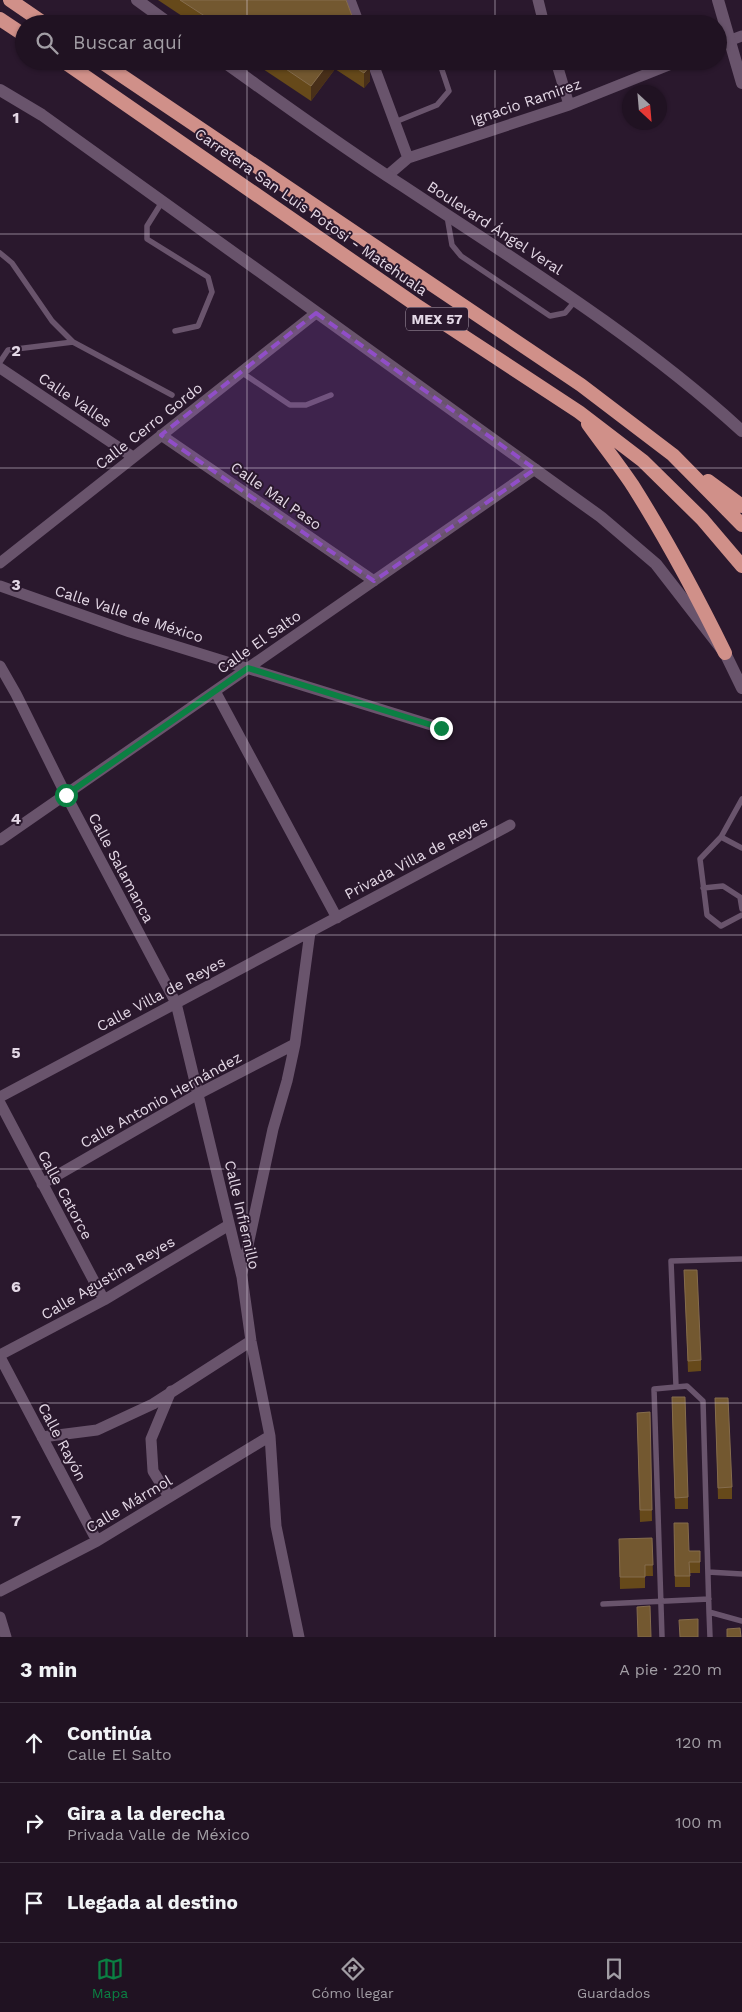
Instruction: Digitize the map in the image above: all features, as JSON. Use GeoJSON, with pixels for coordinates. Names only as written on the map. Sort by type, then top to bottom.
{"type":"FeatureCollection","features":[{"type":"Feature","properties":{"kind":"highway"},"geometry":{"type":"LineString","coordinates":[[10,0],[32,15]]}},
{"type":"Feature","properties":{"kind":"highway"},"geometry":{"type":"LineString","coordinates":[[0,19],[15,29]]}},
{"type":"Feature","properties":{"kind":"highway","name":"Carretera San Luis Potosi - Matehuala"},"geometry":{"type":"LineString","coordinates":[[77,70],[416,305],[579,412],[643,461],[702,519],[742,566]]}},
{"type":"Feature","properties":{"kind":"highway","name":"Carretera San Luis Potosi - Matehuala"},"geometry":{"type":"LineString","coordinates":[[113,70],[581,385],[673,455],[742,525]]}},
{"type":"Feature","properties":{"kind":"highway"},"geometry":{"type":"LineString","coordinates":[[579,412],[637,493],[692,586],[725,653]]}},
{"type":"Feature","properties":{"kind":"highway"},"geometry":{"type":"LineString","coordinates":[[673,455],[742,506]]}},
{"type":"Feature","properties":{"kind":"street"},"geometry":{"type":"LineString","coordinates":[[137,0],[158,15]]}},
{"type":"Feature","properties":{"kind":"street"},"geometry":{"type":"LineString","coordinates":[[350,0],[356,15]]}},
{"type":"Feature","properties":{"kind":"street"},"geometry":{"type":"LineString","coordinates":[[538,0],[542,15]]}},
{"type":"Feature","properties":{"kind":"street"},"geometry":{"type":"LineString","coordinates":[[718,0],[722,15]]}},
{"type":"Feature","properties":{"kind":"street"},"geometry":{"type":"LineString","coordinates":[[730,41],[742,82]]}},
{"type":"Feature","properties":{"kind":"street","name":"Boulevard Ángel Veral"},"geometry":{"type":"LineString","coordinates":[[236,70],[387,176],[576,300],[708,400],[742,431]]}},
{"type":"Feature","properties":{"kind":"street"},"geometry":{"type":"LineString","coordinates":[[375,70],[408,158]]}},
{"type":"Feature","properties":{"kind":"street"},"geometry":{"type":"LineString","coordinates":[[559,70],[569,105]]}},
{"type":"Feature","properties":{"kind":"street","name":"Ignacio Ramirez"},"geometry":{"type":"LineString","coordinates":[[387,176],[408,158],[569,105],[656,70]]}},
{"type":"Feature","properties":{"kind":"street"},"geometry":{"type":"LineString","coordinates":[[0,78],[42,115]]}},
{"type":"Feature","properties":{"kind":"street"},"geometry":{"type":"LineString","coordinates":[[0,90],[42,115],[601,517],[656,564],[725,653],[742,688]]}},
{"type":"Feature","properties":{"kind":"street","name":"Calle Cerro Gordo"},"geometry":{"type":"LineString","coordinates":[[0,563],[316,313]]}},
{"type":"Feature","properties":{"kind":"street","name":"Calle Valles"},"geometry":{"type":"LineString","coordinates":[[0,368],[133,457]]}},
{"type":"Feature","properties":{"kind":"street","name":"Calle Mal Paso"},"geometry":{"type":"LineString","coordinates":[[161,435],[374,581]]}},
{"type":"Feature","properties":{"kind":"street","name":"Calle El Salto"},"geometry":{"type":"LineString","coordinates":[[0,840],[535,469]]}},
{"type":"Feature","properties":{"kind":"street","name":"Calle Valle de México"},"geometry":{"type":"LineString","coordinates":[[0,586],[130,632],[441,728]]}},
{"type":"Feature","properties":{"kind":"street","name":"Calle Salamanca"},"geometry":{"type":"LineString","coordinates":[[0,666],[176,1003]]}},
{"type":"Feature","properties":{"kind":"street"},"geometry":{"type":"LineString","coordinates":[[215,691],[337,918]]}},
{"type":"Feature","properties":{"kind":"street","name":"Privada Villa de Reyes"},"geometry":{"type":"LineString","coordinates":[[337,918],[510,825]]}},
{"type":"Feature","properties":{"kind":"street","name":"Calle Villa de Reyes"},"geometry":{"type":"LineString","coordinates":[[0,1097],[337,918]]}},
{"type":"Feature","properties":{"kind":"street"},"geometry":{"type":"LineString","coordinates":[[242,1277],[273,1129],[287,1082],[295,1044],[310,932]]}},
{"type":"Feature","properties":{"kind":"street","name":"Calle Infiernillo"},"geometry":{"type":"LineString","coordinates":[[176,1003],[242,1277],[250,1341],[270,1436],[276,1526],[299,1637]]}},
{"type":"Feature","properties":{"kind":"street","name":"Calle Antonio Hernández"},"geometry":{"type":"LineString","coordinates":[[42,1184],[198,1094],[295,1044]]}},
{"type":"Feature","properties":{"kind":"street","name":"Calle Catorce"},"geometry":{"type":"LineString","coordinates":[[0,1103],[104,1300]]}},
{"type":"Feature","properties":{"kind":"street","name":"Calle Agustina Reyes"},"geometry":{"type":"LineString","coordinates":[[0,1356],[104,1300],[229,1224]]}},
{"type":"Feature","properties":{"kind":"street"},"geometry":{"type":"LineString","coordinates":[[42,1436],[97,1430],[153,1404],[250,1341]]}},
{"type":"Feature","properties":{"kind":"street","name":"Calle Rayón"},"geometry":{"type":"LineString","coordinates":[[0,1356],[97,1541]]}},
{"type":"Feature","properties":{"kind":"street"},"geometry":{"type":"LineString","coordinates":[[170,1497],[153,1471],[151,1439],[171,1391]]}},
{"type":"Feature","properties":{"kind":"street","name":"Calle Mármol"},"geometry":{"type":"LineString","coordinates":[[0,1591],[97,1541],[270,1436]]}},
{"type":"Feature","properties":{"kind":"street"},"geometry":{"type":"LineString","coordinates":[[0,1617],[6,1637]]}},
{"type":"Feature","properties":{"kind":"lane"},"geometry":{"type":"LineString","coordinates":[[395,122],[437,105],[449,91],[442,70]]}},
{"type":"Feature","properties":{"kind":"lane"},"geometry":{"type":"LineString","coordinates":[[162,202],[147,226],[147,239],[208,277],[212,292],[198,326],[175,331]]}},
{"type":"Feature","properties":{"kind":"lane"},"geometry":{"type":"LineString","coordinates":[[447,216],[452,245],[461,256],[550,316],[565,313],[576,300]]}},
{"type":"Feature","properties":{"kind":"lane"},"geometry":{"type":"LineString","coordinates":[[0,254],[12,263],[52,321],[73,342],[172,395]]}},
{"type":"Feature","properties":{"kind":"lane"},"geometry":{"type":"LineString","coordinates":[[0,362],[8,350],[73,342]]}},
{"type":"Feature","properties":{"kind":"lane"},"geometry":{"type":"LineString","coordinates":[[241,372],[290,405],[306,405],[331,395]]}},
{"type":"Feature","properties":{"kind":"lane"},"geometry":{"type":"LineString","coordinates":[[742,799],[721,837],[700,859],[707,915],[720,926],[742,915]]}},
{"type":"Feature","properties":{"kind":"lane"},"geometry":{"type":"LineString","coordinates":[[721,837],[742,848]]}},
{"type":"Feature","properties":{"kind":"lane"},"geometry":{"type":"LineString","coordinates":[[703,888],[723,886],[740,897],[742,910]]}},
{"type":"Feature","properties":{"kind":"lane"},"geometry":{"type":"LineString","coordinates":[[676,1386],[671,1261],[742,1259]]}},
{"type":"Feature","properties":{"kind":"lane"},"geometry":{"type":"LineString","coordinates":[[662,1637],[654,1389],[676,1386],[687,1386],[703,1401],[710,1637]]}},
{"type":"Feature","properties":{"kind":"lane"},"geometry":{"type":"LineString","coordinates":[[708,1572],[742,1574]]}},
{"type":"Feature","properties":{"kind":"lane"},"geometry":{"type":"LineString","coordinates":[[603,1604],[709,1599]]}},
{"type":"Feature","properties":{"kind":"lane"},"geometry":{"type":"LineString","coordinates":[[709,1612],[742,1621]]}},
{"type":"Feature","properties":{"kind":"highlighted area"},"geometry":{"type":"Polygon","coordinates":[[[316,313],[535,469],[374,581],[161,435],[316,313]]]}},
{"type":"Feature","properties":{"kind":"building"},"geometry":{"type":"Polygon","coordinates":[[[180,0],[346,0],[352,15],[203,15],[180,0]]]}},
{"type":"Feature","properties":{"kind":"building"},"geometry":{"type":"Polygon","coordinates":[[[287,70],[323,70],[311,86],[287,70]]]}},
{"type":"Feature","properties":{"kind":"building"},"geometry":{"type":"Polygon","coordinates":[[[684,1270],[697,1270],[701,1360],[688,1361],[684,1270]]]}},
{"type":"Feature","properties":{"kind":"building"},"geometry":{"type":"Polygon","coordinates":[[[672,1397],[685,1397],[688,1497],[675,1498],[672,1397]]]}},
{"type":"Feature","properties":{"kind":"building"},"geometry":{"type":"Polygon","coordinates":[[[715,1398],[728,1398],[732,1487],[718,1488],[715,1398]]]}},
{"type":"Feature","properties":{"kind":"building"},"geometry":{"type":"Polygon","coordinates":[[[650,1412],[652,1510],[640,1510],[637,1413],[650,1412]]]}},
{"type":"Feature","properties":{"kind":"building"},"geometry":{"type":"Polygon","coordinates":[[[674,1523],[688,1523],[689,1551],[700,1551],[700,1562],[689,1562],[690,1576],[675,1576],[674,1523]]]}},
{"type":"Feature","properties":{"kind":"building"},"geometry":{"type":"Polygon","coordinates":[[[652,1538],[653,1565],[645,1565],[645,1577],[620,1577],[619,1539],[652,1538]]]}},
{"type":"Feature","properties":{"kind":"building"},"geometry":{"type":"Polygon","coordinates":[[[650,1606],[651,1637],[638,1637],[637,1607],[650,1606]]]}},
{"type":"Feature","properties":{"kind":"building"},"geometry":{"type":"Polygon","coordinates":[[[698,1619],[698,1637],[680,1637],[679,1620],[698,1619]]]}},
{"type":"Feature","properties":{"kind":"building"},"geometry":{"type":"Polygon","coordinates":[[[740,1628],[741,1637],[727,1637],[727,1629],[740,1628]]]}},
{"type":"Feature","properties":{"kind":"route"},"geometry":{"type":"LineString","coordinates":[[66,795],[248,668],[441,728]]}}]}
